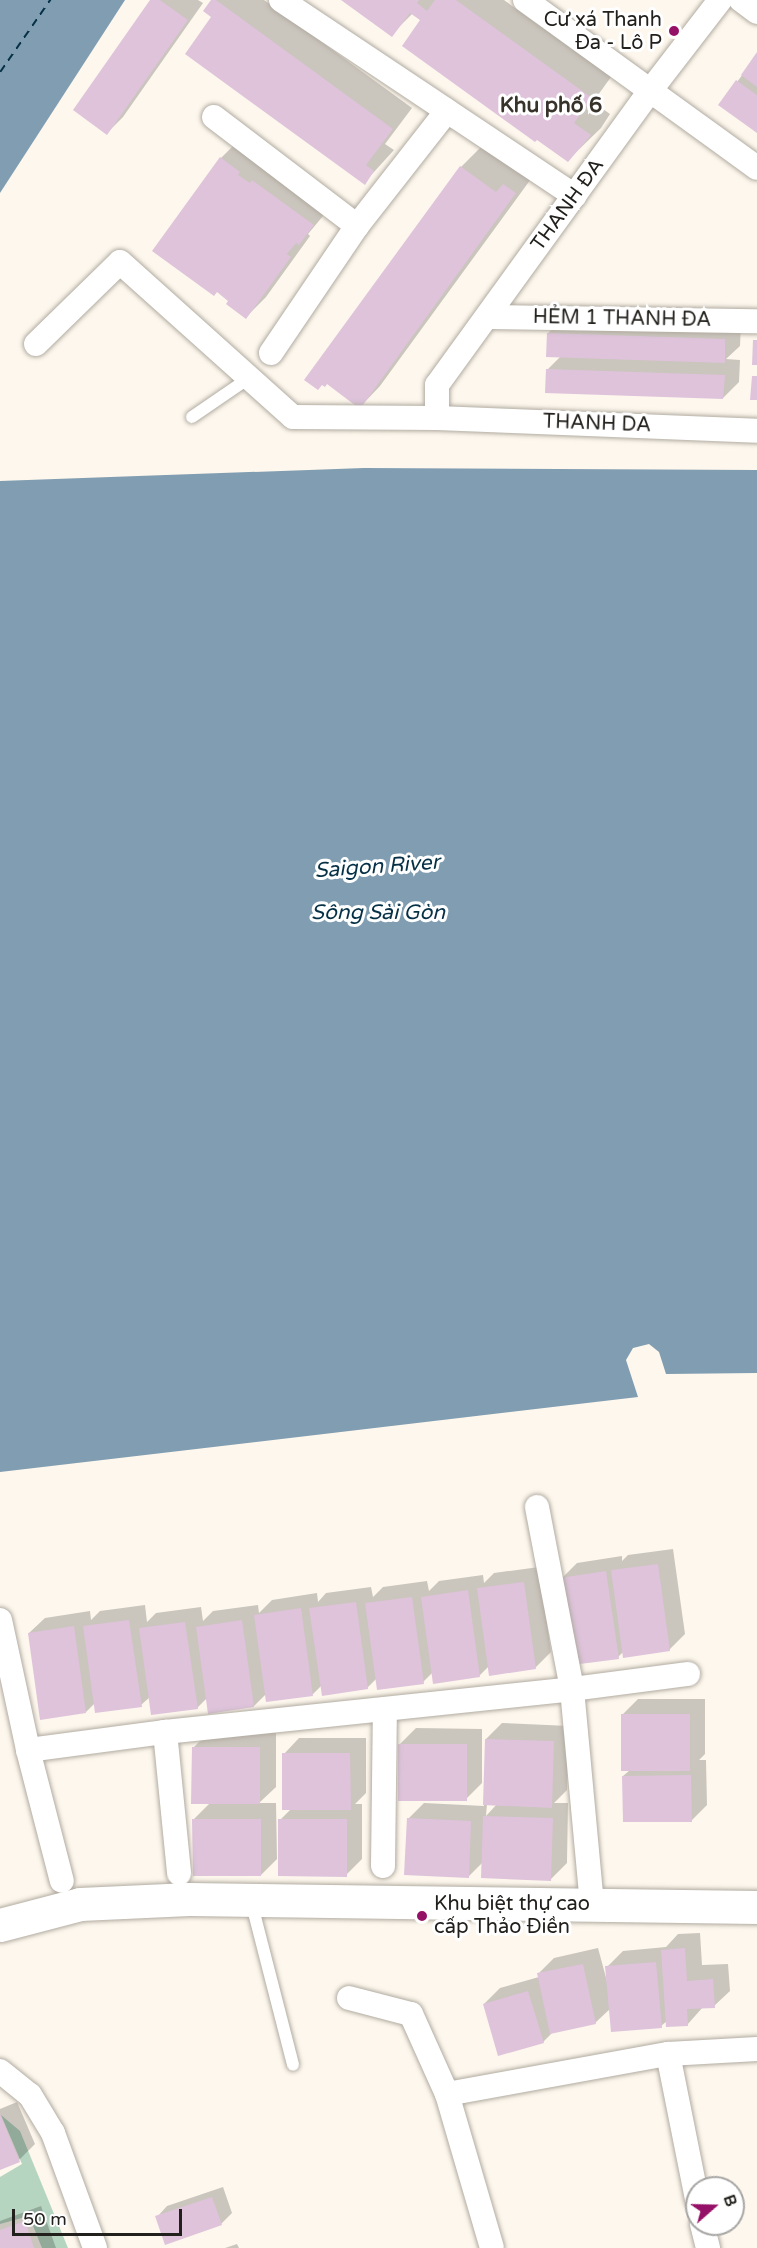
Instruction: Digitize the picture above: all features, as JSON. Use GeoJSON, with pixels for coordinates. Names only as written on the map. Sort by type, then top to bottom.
{"type":"FeatureCollection","features":[{"type":"Feature","properties":{"kind":"main road"},"geometry":{"type":"LineString","coordinates":[[0,1925],[70,1893],[189,1899],[757,1907]]}},
{"type":"Feature","properties":{"kind":"street"},"geometry":{"type":"LineString","coordinates":[[281,0],[574,196]]}},
{"type":"Feature","properties":{"kind":"street"},"geometry":{"type":"LineString","coordinates":[[525,0],[757,168]]}},
{"type":"Feature","properties":{"kind":"street","name":"THANH ĐA"},"geometry":{"type":"LineString","coordinates":[[437,418],[437,385],[650,92],[720,0]]}},
{"type":"Feature","properties":{"kind":"street"},"geometry":{"type":"LineString","coordinates":[[741,0],[757,12]]}},
{"type":"Feature","properties":{"kind":"street"},"geometry":{"type":"LineString","coordinates":[[271,353],[357,226],[447,111]]}},
{"type":"Feature","properties":{"kind":"street"},"geometry":{"type":"LineString","coordinates":[[214,117],[357,226]]}},
{"type":"Feature","properties":{"kind":"street","name":"THANH DA"},"geometry":{"type":"LineString","coordinates":[[36,344],[120,262],[293,417],[437,418],[757,431]]}},
{"type":"Feature","properties":{"kind":"street","name":"HẺM 1 THANH ĐA"},"geometry":{"type":"LineString","coordinates":[[488,316],[757,321]]}},
{"type":"Feature","properties":{"kind":"street"},"geometry":{"type":"LineString","coordinates":[[537,1507],[572,1689],[592,1904]]}},
{"type":"Feature","properties":{"kind":"street"},"geometry":{"type":"LineString","coordinates":[[0,1620],[28,1750],[70,1893]]}},
{"type":"Feature","properties":{"kind":"street"},"geometry":{"type":"LineString","coordinates":[[28,1750],[165,1732],[385,1710],[688,1674]]}},
{"type":"Feature","properties":{"kind":"street"},"geometry":{"type":"LineString","coordinates":[[383,1866],[385,1710]]}},
{"type":"Feature","properties":{"kind":"street"},"geometry":{"type":"LineString","coordinates":[[165,1732],[179,1873]]}},
{"type":"Feature","properties":{"kind":"street"},"geometry":{"type":"LineString","coordinates":[[349,1998],[411,2014],[447,2094],[492,2248]]}},
{"type":"Feature","properties":{"kind":"street"},"geometry":{"type":"LineString","coordinates":[[447,2094],[668,2054],[757,2049]]}},
{"type":"Feature","properties":{"kind":"street"},"geometry":{"type":"LineString","coordinates":[[668,2054],[692,2176]]}},
{"type":"Feature","properties":{"kind":"street"},"geometry":{"type":"LineString","coordinates":[[0,2071],[30,2095],[53,2133],[95,2248]]}},
{"type":"Feature","properties":{"kind":"lane"},"geometry":{"type":"LineString","coordinates":[[192,417],[249,378]]}},
{"type":"Feature","properties":{"kind":"lane"},"geometry":{"type":"LineString","coordinates":[[251,1900],[293,2065]]}},
{"type":"Feature","properties":{"kind":"green space"},"geometry":{"type":"Polygon","coordinates":[[[1,2115],[20,2131],[68,2248],[42,2248],[29,2216],[0,2224],[0,2177],[22,2164],[1,2115]]]}},
{"type":"Feature","properties":{"kind":"water"},"geometry":{"type":"Polygon","coordinates":[[[0,0],[125,0],[0,193],[0,0]]]}},
{"type":"Feature","properties":{"kind":"water","name":"Sông Sài Gòn"},"geometry":{"type":"Polygon","coordinates":[[[364,468],[757,470],[757,1373],[666,1374],[659,1352],[649,1344],[633,1348],[626,1360],[638,1397],[0,1472],[0,481],[364,468]]]}},
{"type":"Feature","properties":{"kind":"building"},"geometry":{"type":"Polygon","coordinates":[[[150,0],[160,0],[188,20],[107,135],[73,110],[150,0]]]}},
{"type":"Feature","properties":{"kind":"building"},"geometry":{"type":"Polygon","coordinates":[[[211,0],[216,0],[393,129],[366,165],[374,171],[365,185],[185,54],[211,17],[203,11],[211,0]]]}},
{"type":"Feature","properties":{"kind":"building"},"geometry":{"type":"Polygon","coordinates":[[[341,0],[419,0],[417,3],[427,11],[435,0],[456,0],[592,98],[574,123],[591,135],[568,162],[537,140],[535,142],[402,46],[420,20],[410,13],[392,37],[341,0]]]}},
{"type":"Feature","properties":{"kind":"building"},"geometry":{"type":"Polygon","coordinates":[[[757,52],[757,87],[741,75],[757,52]]]}},
{"type":"Feature","properties":{"kind":"building"},"geometry":{"type":"Polygon","coordinates":[[[736,80],[757,95],[757,133],[718,105],[736,80]]]}},
{"type":"Feature","properties":{"kind":"building"},"geometry":{"type":"Polygon","coordinates":[[[220,157],[240,172],[238,175],[250,183],[252,180],[314,225],[299,245],[296,243],[287,254],[291,257],[246,319],[226,304],[228,301],[217,292],[214,296],[152,251],[220,157]]]}},
{"type":"Feature","properties":{"kind":"building"},"geometry":{"type":"Polygon","coordinates":[[[460,166],[496,192],[503,184],[516,193],[360,409],[327,384],[325,387],[322,385],[318,390],[304,380],[460,166]]]}},
{"type":"Feature","properties":{"kind":"building"},"geometry":{"type":"Polygon","coordinates":[[[547,333],[725,339],[725,363],[546,357],[547,333]]]}},
{"type":"Feature","properties":{"kind":"building"},"geometry":{"type":"Polygon","coordinates":[[[753,340],[757,340],[757,365],[752,365],[753,340]]]}},
{"type":"Feature","properties":{"kind":"building"},"geometry":{"type":"Polygon","coordinates":[[[546,369],[725,375],[723,399],[545,393],[546,369]]]}},
{"type":"Feature","properties":{"kind":"building"},"geometry":{"type":"Polygon","coordinates":[[[752,376],[757,376],[757,400],[750,400],[752,376]]]}},
{"type":"Feature","properties":{"kind":"building"},"geometry":{"type":"Polygon","coordinates":[[[658,1564],[670,1651],[623,1658],[611,1570],[658,1564]]]}},
{"type":"Feature","properties":{"kind":"building"},"geometry":{"type":"Polygon","coordinates":[[[606,1571],[619,1659],[572,1665],[560,1578],[606,1571]]]}},
{"type":"Feature","properties":{"kind":"building"},"geometry":{"type":"Polygon","coordinates":[[[524,1582],[536,1669],[489,1676],[477,1588],[524,1582]]]}},
{"type":"Feature","properties":{"kind":"building"},"geometry":{"type":"Polygon","coordinates":[[[468,1590],[480,1677],[433,1684],[421,1597],[468,1590]]]}},
{"type":"Feature","properties":{"kind":"building"},"geometry":{"type":"Polygon","coordinates":[[[412,1597],[424,1684],[377,1690],[365,1603],[412,1597]]]}},
{"type":"Feature","properties":{"kind":"building"},"geometry":{"type":"Polygon","coordinates":[[[356,1602],[368,1689],[322,1696],[309,1608],[356,1602]]]}},
{"type":"Feature","properties":{"kind":"building"},"geometry":{"type":"Polygon","coordinates":[[[301,1608],[313,1696],[266,1702],[254,1615],[301,1608]]]}},
{"type":"Feature","properties":{"kind":"building"},"geometry":{"type":"Polygon","coordinates":[[[129,1620],[142,1707],[95,1713],[83,1626],[129,1620]]]}},
{"type":"Feature","properties":{"kind":"building"},"geometry":{"type":"Polygon","coordinates":[[[242,1620],[254,1707],[208,1714],[196,1627],[242,1620]]]}},
{"type":"Feature","properties":{"kind":"building"},"geometry":{"type":"Polygon","coordinates":[[[185,1622],[198,1709],[151,1715],[139,1628],[185,1622]]]}},
{"type":"Feature","properties":{"kind":"building"},"geometry":{"type":"Polygon","coordinates":[[[74,1626],[86,1713],[40,1720],[28,1633],[74,1626]]]}},
{"type":"Feature","properties":{"kind":"building"},"geometry":{"type":"Polygon","coordinates":[[[621,1714],[690,1714],[690,1771],[621,1771],[621,1714]]]}},
{"type":"Feature","properties":{"kind":"building"},"geometry":{"type":"Polygon","coordinates":[[[485,1739],[554,1741],[552,1808],[483,1805],[485,1739]]]}},
{"type":"Feature","properties":{"kind":"building"},"geometry":{"type":"Polygon","coordinates":[[[398,1744],[467,1744],[467,1801],[398,1801],[398,1744]]]}},
{"type":"Feature","properties":{"kind":"building"},"geometry":{"type":"Polygon","coordinates":[[[192,1747],[260,1747],[260,1804],[191,1804],[192,1747]]]}},
{"type":"Feature","properties":{"kind":"building"},"geometry":{"type":"Polygon","coordinates":[[[282,1753],[350,1753],[351,1810],[282,1810],[282,1753]]]}},
{"type":"Feature","properties":{"kind":"building"},"geometry":{"type":"Polygon","coordinates":[[[691,1775],[692,1822],[623,1822],[622,1776],[691,1775]]]}},
{"type":"Feature","properties":{"kind":"building"},"geometry":{"type":"Polygon","coordinates":[[[483,1816],[553,1818],[551,1881],[481,1878],[483,1816]]]}},
{"type":"Feature","properties":{"kind":"building"},"geometry":{"type":"Polygon","coordinates":[[[407,1818],[471,1821],[469,1878],[404,1875],[407,1818]]]}},
{"type":"Feature","properties":{"kind":"building"},"geometry":{"type":"Polygon","coordinates":[[[192,1819],[261,1819],[261,1876],[193,1876],[192,1819]]]}},
{"type":"Feature","properties":{"kind":"building"},"geometry":{"type":"Polygon","coordinates":[[[278,1819],[347,1819],[347,1877],[278,1876],[278,1819]]]}},
{"type":"Feature","properties":{"kind":"building"},"geometry":{"type":"Polygon","coordinates":[[[685,1948],[687,1981],[713,1979],[715,2008],[687,2009],[688,2026],[666,2027],[661,1950],[685,1948]]]}},
{"type":"Feature","properties":{"kind":"building"},"geometry":{"type":"Polygon","coordinates":[[[656,1962],[662,2028],[611,2032],[605,1966],[656,1962]]]}},
{"type":"Feature","properties":{"kind":"building"},"geometry":{"type":"Polygon","coordinates":[[[583,1964],[596,2024],[550,2034],[537,1973],[583,1964]]]}},
{"type":"Feature","properties":{"kind":"building"},"geometry":{"type":"Polygon","coordinates":[[[528,1991],[544,2043],[498,2056],[483,2004],[528,1991]]]}},
{"type":"Feature","properties":{"kind":"building"},"geometry":{"type":"Polygon","coordinates":[[[0,2114],[20,2162],[0,2170],[0,2114]]]}},
{"type":"Feature","properties":{"kind":"building"},"geometry":{"type":"Polygon","coordinates":[[[212,2197],[222,2225],[165,2245],[155,2216],[212,2197]]]}},
{"type":"Feature","properties":{"kind":"building"},"geometry":{"type":"Polygon","coordinates":[[[25,2221],[34,2248],[0,2248],[0,2230],[25,2221]]]}},
{"type":"Feature","properties":{"kind":"ferry route"},"geometry":{"type":"LineString","coordinates":[[0,72],[50,0]]}},
{"type":"Feature","properties":{"kind":"place","name":"Cư xá Thanh Đa - Lô P"},"geometry":{"type":"Point","coordinates":[674,31]}},
{"type":"Feature","properties":{"kind":"place","name":"Khu biệt thự cao cấp Thảo Điền"},"geometry":{"type":"Point","coordinates":[422,1916]}},
{"type":"Feature","properties":{"kind":"district","name":"Khu phố 6"},"geometry":{"type":"Point","coordinates":[551,106]}},
{"type":"Feature","properties":{"kind":"water label","name":"Saigon River"},"geometry":{"type":"Point","coordinates":[377,867]}}]}
